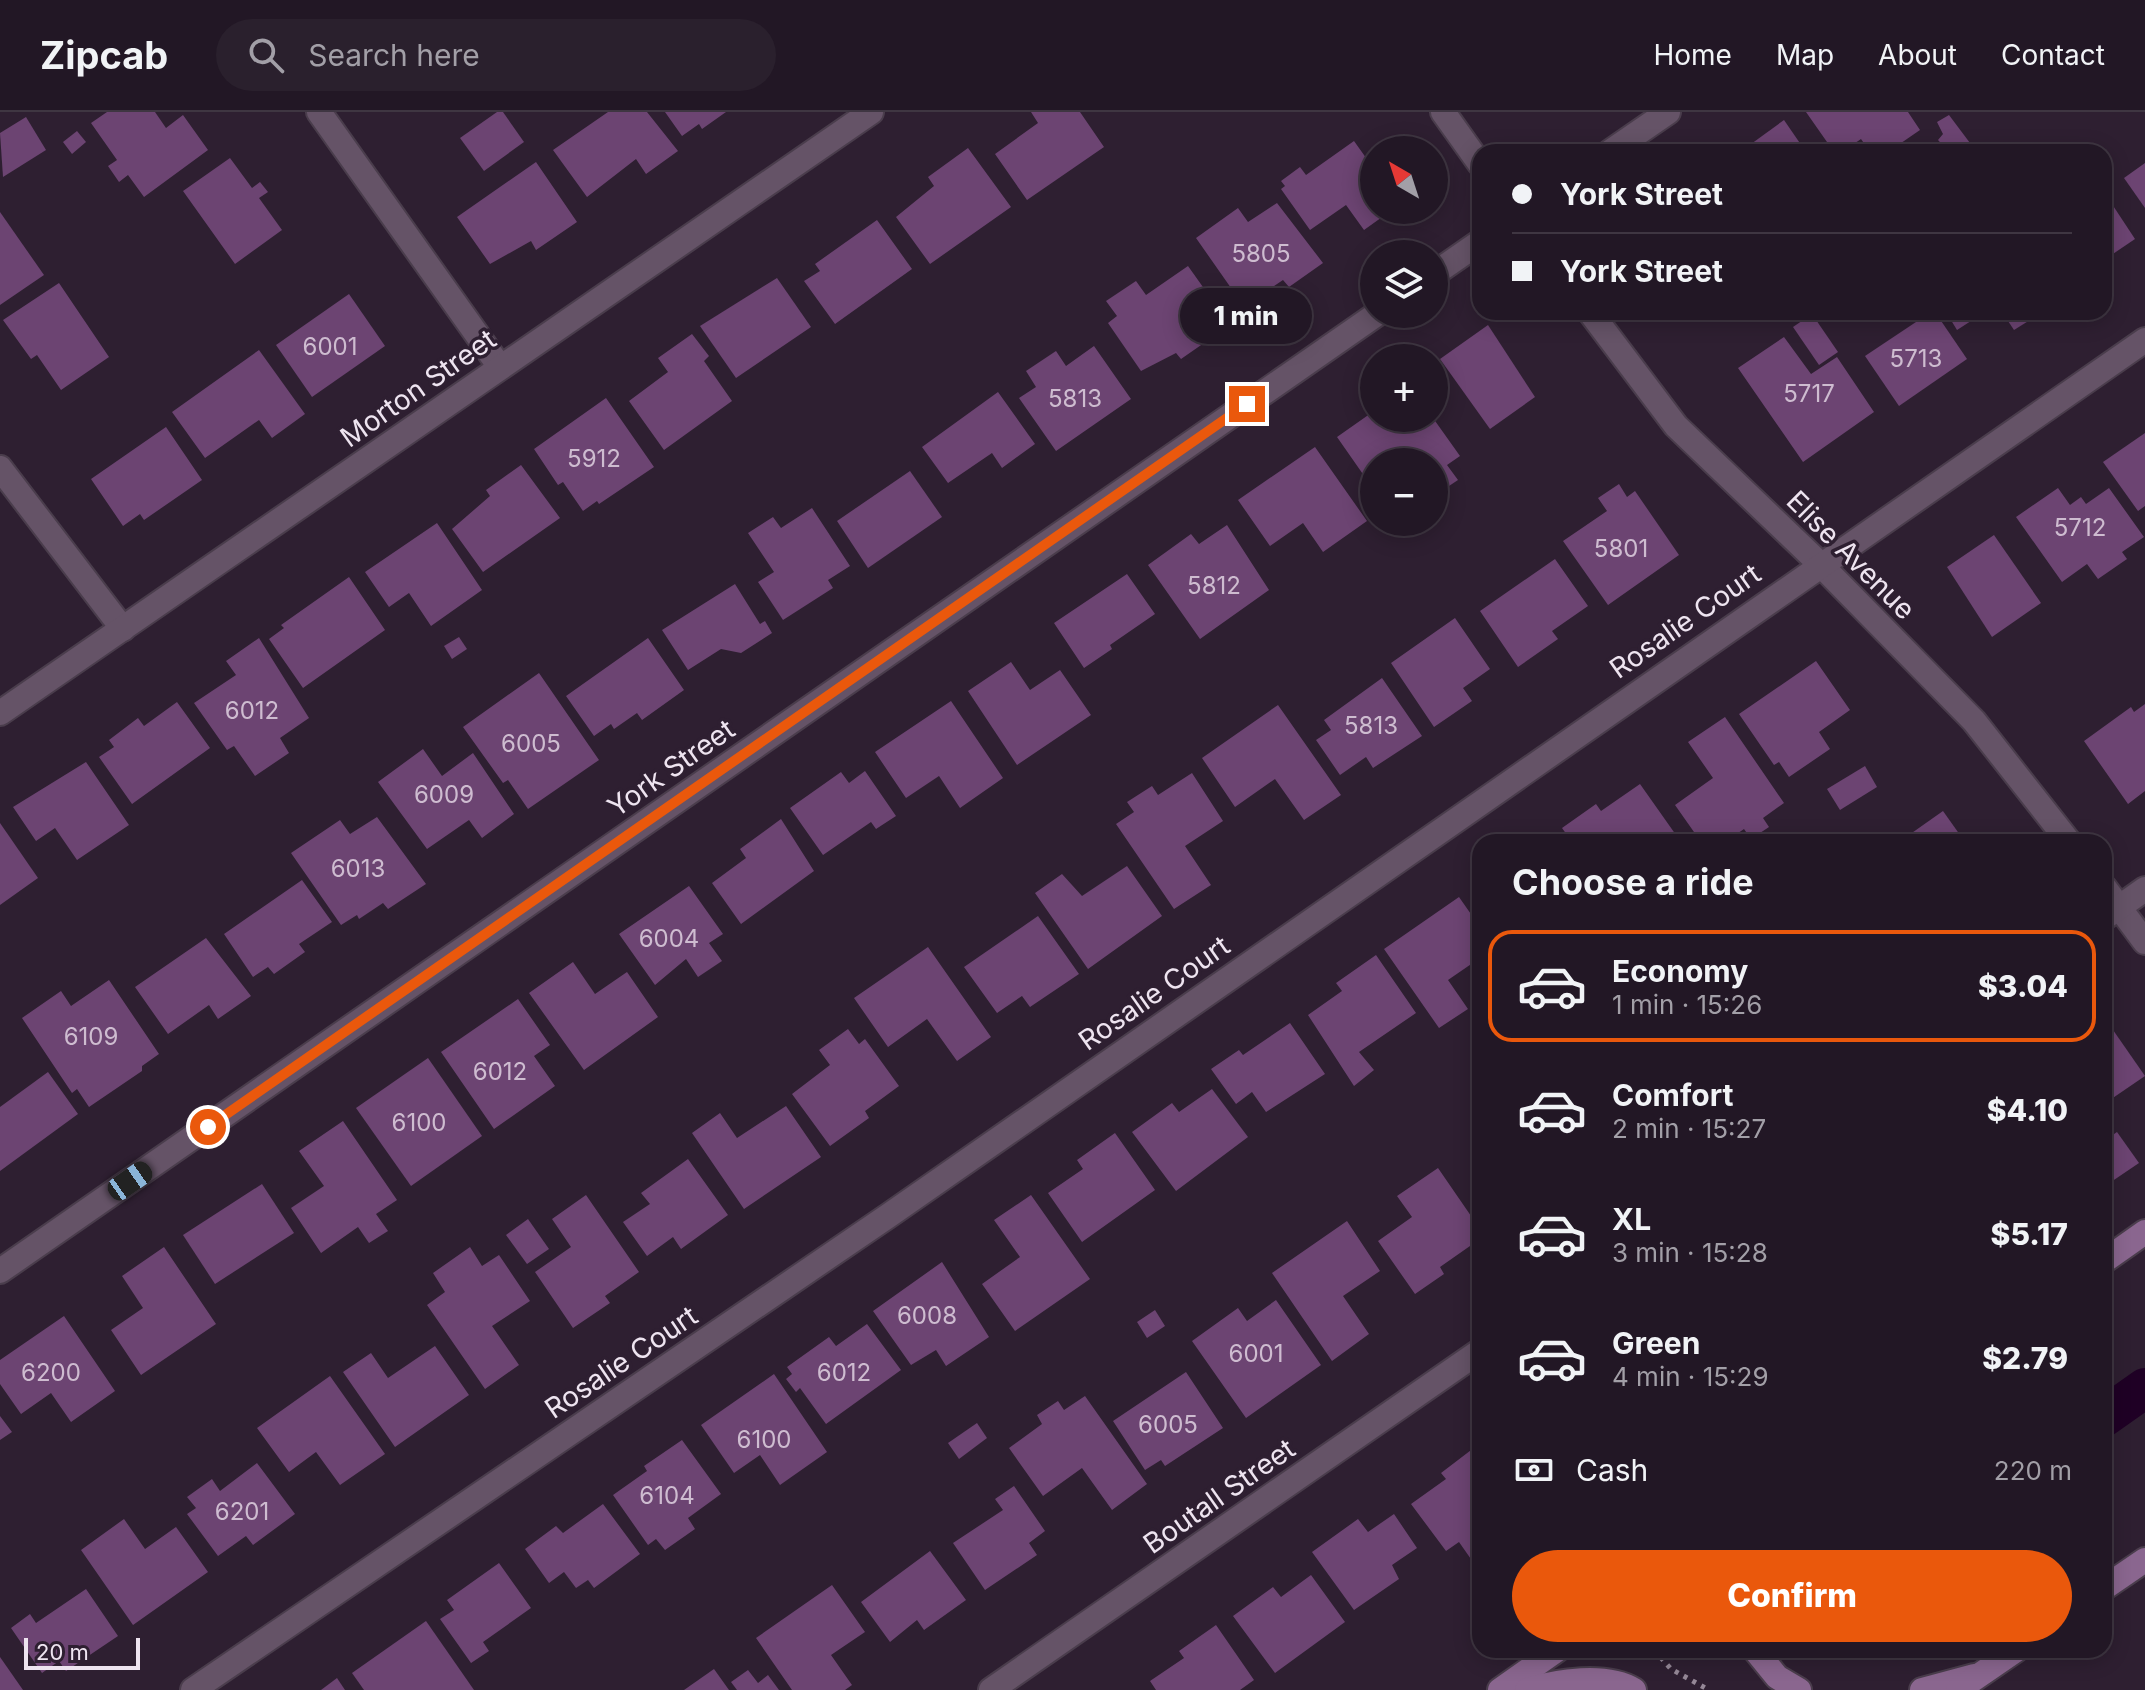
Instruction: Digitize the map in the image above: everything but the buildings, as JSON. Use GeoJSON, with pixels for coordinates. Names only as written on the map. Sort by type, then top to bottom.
{"type":"FeatureCollection","features":[{"type":"Feature","properties":{"kind":"main road"},"geometry":{"type":"LineString","coordinates":[[2112,1255],[2145,1232]]}},
{"type":"Feature","properties":{"kind":"main road"},"geometry":{"type":"LineString","coordinates":[[2112,1583],[2145,1560]]}},
{"type":"Feature","properties":{"kind":"main road"},"geometry":{"type":"LineString","coordinates":[[1500,1690],[1546,1658]]}},
{"type":"Feature","properties":{"kind":"main road"},"geometry":{"type":"LineString","coordinates":[[1762,1658],[1777,1677],[1799,1690]]}},
{"type":"Feature","properties":{"kind":"main road"},"geometry":{"type":"LineString","coordinates":[[1958,1690],[2004,1658]]}},
{"type":"Feature","properties":{"kind":"main road"},"geometry":{"type":"LineString","coordinates":[[1922,1690],[1980,1674]]}},
{"type":"Feature","properties":{"kind":"main road"},"geometry":{"type":"LineString","coordinates":[[1527,1690],[1590,1681],[1634,1690]]}},
{"type":"Feature","properties":{"kind":"street"},"geometry":{"type":"LineString","coordinates":[[319,112],[500,367]]}},
{"type":"Feature","properties":{"kind":"street","name":"Morton Street"},"geometry":{"type":"LineString","coordinates":[[0,713],[871,112]]}},
{"type":"Feature","properties":{"kind":"street"},"geometry":{"type":"LineString","coordinates":[[1443,112],[1472,153]]}},
{"type":"Feature","properties":{"kind":"street"},"geometry":{"type":"LineString","coordinates":[[1622,144],[1668,112]]}},
{"type":"Feature","properties":{"kind":"street"},"geometry":{"type":"LineString","coordinates":[[1448,264],[1472,248]]}},
{"type":"Feature","properties":{"kind":"street","name":"Elise Avenue"},"geometry":{"type":"LineString","coordinates":[[1596,320],[1676,426],[1820,564],[1974,721],[2063,834]]}},
{"type":"Feature","properties":{"kind":"street","name":"York Street"},"geometry":{"type":"LineString","coordinates":[[0,1271],[1360,326]]}},
{"type":"Feature","properties":{"kind":"street","name":"Rosalie Court"},"geometry":{"type":"LineString","coordinates":[[193,1690],[888,1216],[2145,340]]}},
{"type":"Feature","properties":{"kind":"street"},"geometry":{"type":"LineString","coordinates":[[0,468],[123,629]]}},
{"type":"Feature","properties":{"kind":"street"},"geometry":{"type":"LineString","coordinates":[[2145,889],[2112,913],[2145,942]]}},
{"type":"Feature","properties":{"kind":"street","name":"Boutall Street"},"geometry":{"type":"LineString","coordinates":[[991,1690],[1472,1357]]}},
{"type":"Feature","properties":{"kind":"path"},"geometry":{"type":"LineString","coordinates":[[1661,1658],[1671,1669],[1709,1690]]}},
{"type":"Feature","properties":{"kind":"waterway"},"geometry":{"type":"LineString","coordinates":[[2112,1411],[2145,1388]]}},
{"type":"Feature","properties":{"kind":"route"},"geometry":{"type":"LineString","coordinates":[[208,1127],[1247,404]]}}]}
